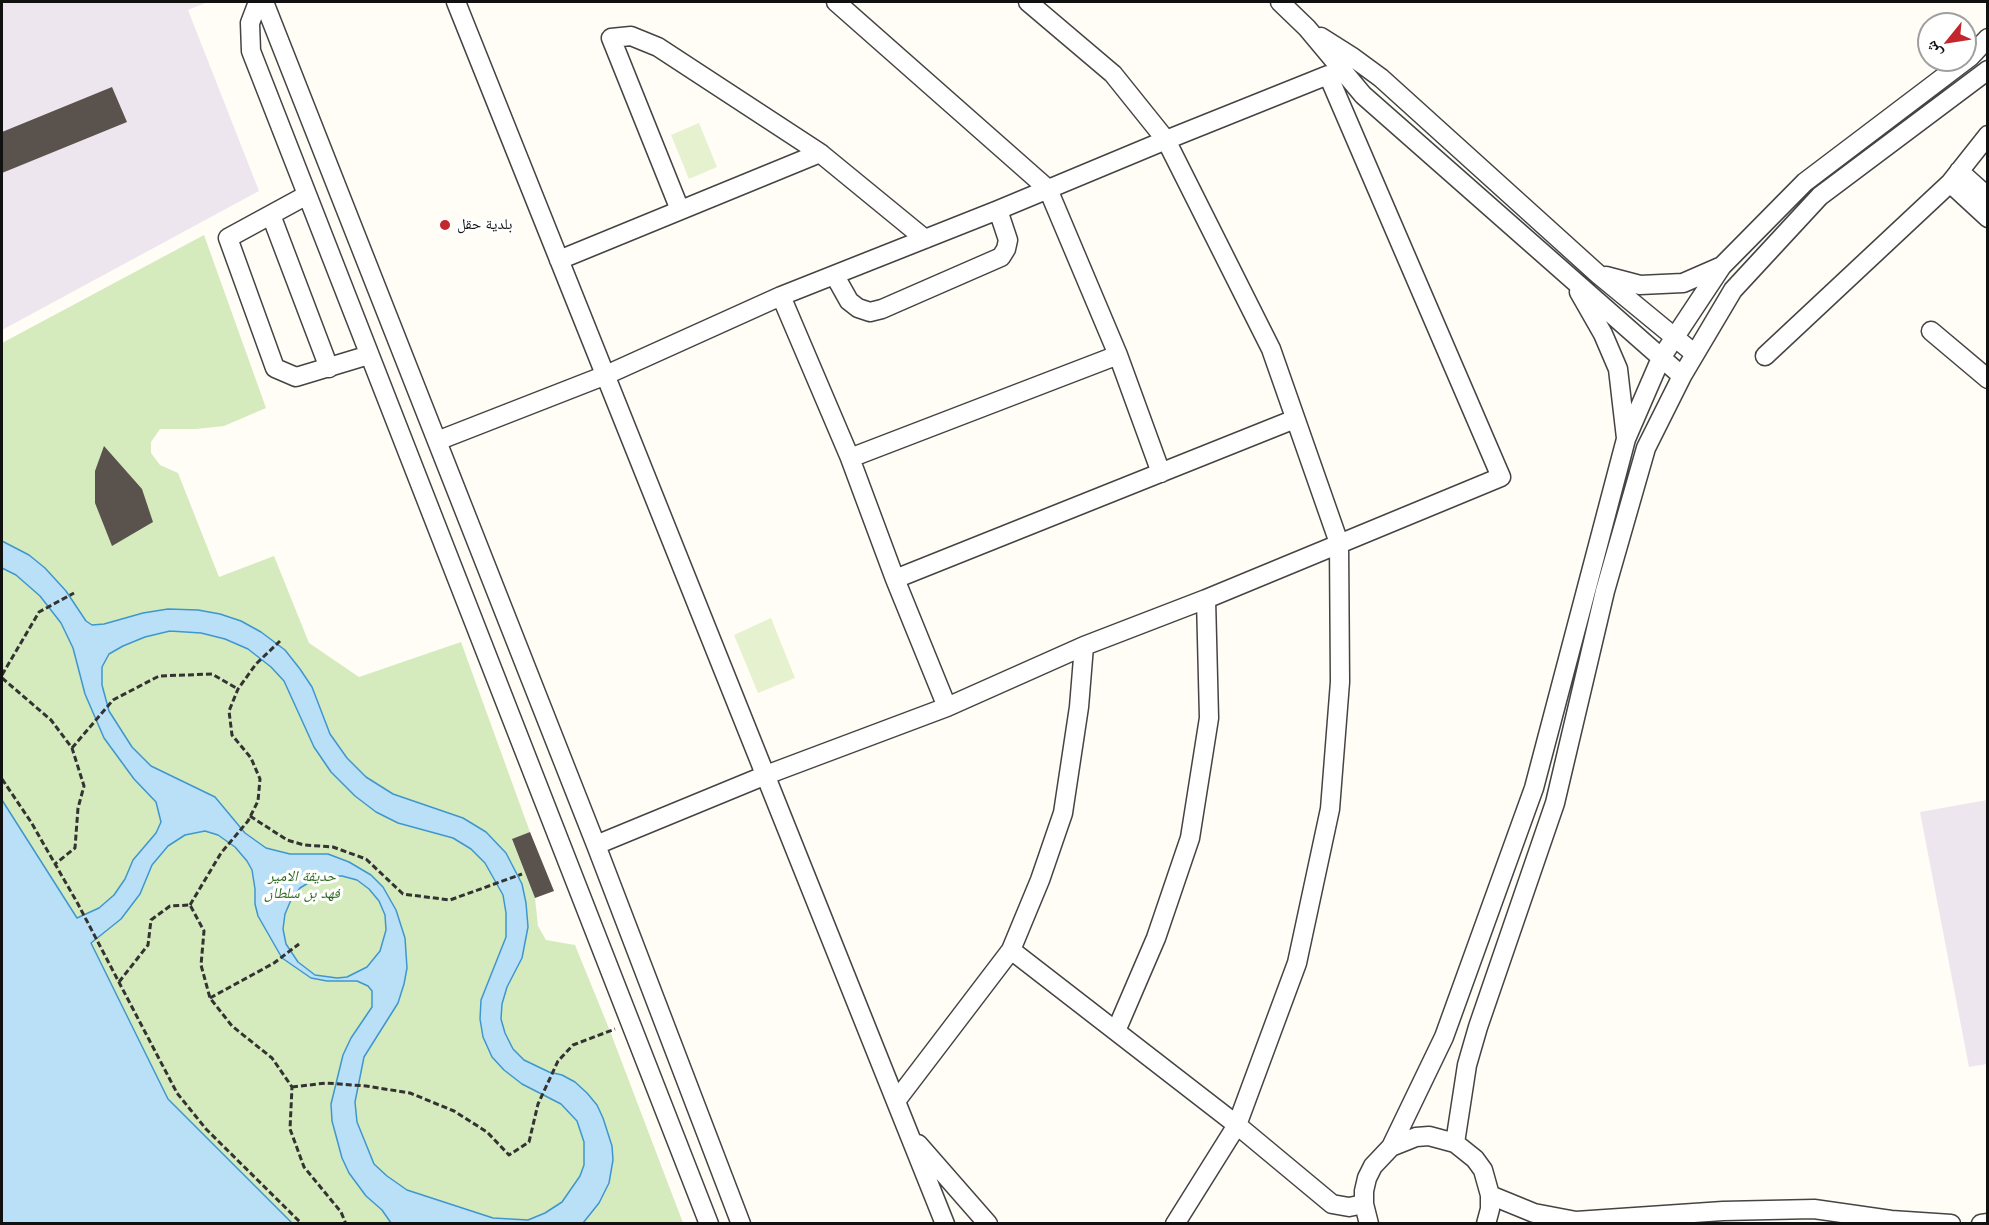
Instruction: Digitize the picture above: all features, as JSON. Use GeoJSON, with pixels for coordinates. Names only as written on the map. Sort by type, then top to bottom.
{"type":"FeatureCollection","features":[{"type":"Feature","properties":{"kind":"street"},"geometry":{"type":"LineString","coordinates":[[258,2],[250,23],[251,51],[709,1224]]}},
{"type":"Feature","properties":{"kind":"street"},"geometry":{"type":"LineString","coordinates":[[264,2],[596,845],[741,1224]]}},
{"type":"Feature","properties":{"kind":"street"},"geometry":{"type":"LineString","coordinates":[[456,2],[945,1224]]}},
{"type":"Feature","properties":{"kind":"street"},"geometry":{"type":"LineString","coordinates":[[836,2],[1048,189],[1118,355],[1161,473]]}},
{"type":"Feature","properties":{"kind":"street"},"geometry":{"type":"LineString","coordinates":[[1028,2],[1113,74],[1166,140],[1271,349],[1339,543],[1340,682],[1330,809],[1297,963],[1237,1125],[1175,1224]]}},
{"type":"Feature","properties":{"kind":"street"},"geometry":{"type":"LineString","coordinates":[[1280,2],[1307,28],[1369,69],[1599,274],[1695,354]]}},
{"type":"Feature","properties":{"kind":"street"},"geometry":{"type":"LineString","coordinates":[[251,39],[256,29],[260,27],[265,26],[275,31]]}},
{"type":"Feature","properties":{"kind":"street"},"geometry":{"type":"LineString","coordinates":[[596,845],[766,775],[947,707],[1084,645],[1206,599],[1501,477],[1335,72],[1307,28]]}},
{"type":"Feature","properties":{"kind":"street"},"geometry":{"type":"LineString","coordinates":[[681,210],[611,38],[631,36],[658,47],[820,153],[925,239]]}},
{"type":"Feature","properties":{"kind":"street"},"geometry":{"type":"LineString","coordinates":[[1391,1147],[1444,1037],[1534,788],[1626,439],[1661,358],[1722,266],[1805,182],[1970,57],[1988,38]]}},
{"type":"Feature","properties":{"kind":"street"},"geometry":{"type":"LineString","coordinates":[[1355,85],[1369,69]]}},
{"type":"Feature","properties":{"kind":"street"},"geometry":{"type":"LineString","coordinates":[[1455,1143],[1467,1065],[1555,803],[1605,591],[1646,448],[1682,376],[1733,291],[1820,196],[1988,70]]}},
{"type":"Feature","properties":{"kind":"street"},"geometry":{"type":"LineString","coordinates":[[437,441],[606,375],[781,296],[1335,72]]}},
{"type":"Feature","properties":{"kind":"street"},"geometry":{"type":"LineString","coordinates":[[1335,72],[1355,85],[1363,95],[1502,215],[1682,376]]}},
{"type":"Feature","properties":{"kind":"street"},"geometry":{"type":"LineString","coordinates":[[1765,357],[1955,177],[1988,135]]}},
{"type":"Feature","properties":{"kind":"street"},"geometry":{"type":"LineString","coordinates":[[560,260],[820,153]]}},
{"type":"Feature","properties":{"kind":"street"},"geometry":{"type":"LineString","coordinates":[[1955,177],[1988,197]]}},
{"type":"Feature","properties":{"kind":"street"},"geometry":{"type":"LineString","coordinates":[[1955,177],[1988,218]]}},
{"type":"Feature","properties":{"kind":"street"},"geometry":{"type":"LineString","coordinates":[[307,195],[228,238],[275,368],[296,377],[369,355]]}},
{"type":"Feature","properties":{"kind":"street"},"geometry":{"type":"LineString","coordinates":[[316,219],[345,208]]}},
{"type":"Feature","properties":{"kind":"street"},"geometry":{"type":"LineString","coordinates":[[835,276],[849,301],[858,308],[870,312],[882,309],[1000,257],[1006,249],[1008,240],[998,210]]}},
{"type":"Feature","properties":{"kind":"street"},"geometry":{"type":"LineString","coordinates":[[271,215],[329,368]]}},
{"type":"Feature","properties":{"kind":"street"},"geometry":{"type":"LineString","coordinates":[[1599,274],[1640,285],[1683,283],[1722,266]]}},
{"type":"Feature","properties":{"kind":"street"},"geometry":{"type":"LineString","coordinates":[[1571,278],[1603,334],[1618,369],[1626,439]]}},
{"type":"Feature","properties":{"kind":"street"},"geometry":{"type":"LineString","coordinates":[[781,296],[850,458],[895,579],[947,707]]}},
{"type":"Feature","properties":{"kind":"street"},"geometry":{"type":"LineString","coordinates":[[1643,342],[1659,323]]}},
{"type":"Feature","properties":{"kind":"street"},"geometry":{"type":"LineString","coordinates":[[1931,331],[1988,379]]}},
{"type":"Feature","properties":{"kind":"street"},"geometry":{"type":"LineString","coordinates":[[850,458],[1118,355]]}},
{"type":"Feature","properties":{"kind":"street"},"geometry":{"type":"LineString","coordinates":[[895,579],[1295,420]]}},
{"type":"Feature","properties":{"kind":"street"},"geometry":{"type":"LineString","coordinates":[[1116,1031],[1156,938],[1190,838],[1209,718],[1206,599]]}},
{"type":"Feature","properties":{"kind":"street"},"geometry":{"type":"LineString","coordinates":[[896,1101],[1011,950],[1040,880],[1063,813],[1079,707],[1084,645]]}},
{"type":"Feature","properties":{"kind":"street"},"geometry":{"type":"LineString","coordinates":[[1011,950],[1237,1125],[1332,1204],[1350,1207],[1365,1217]]}},
{"type":"Feature","properties":{"kind":"street"},"geometry":{"type":"LineString","coordinates":[[909,1133],[988,1224]]}},
{"type":"Feature","properties":{"kind":"street"},"geometry":{"type":"LineString","coordinates":[[1365,1217],[1367,1178],[1381,1156],[1391,1147],[1416,1137],[1442,1138],[1455,1143],[1475,1159],[1483,1170],[1490,1195],[1490,1209],[1486,1224]]}},
{"type":"Feature","properties":{"kind":"street"},"geometry":{"type":"LineString","coordinates":[[1490,1195],[1534,1213],[1576,1221],[1711,1212],[1814,1209],[1891,1220],[1951,1224]]}},
{"type":"Feature","properties":{"kind":"street"},"geometry":{"type":"LineString","coordinates":[[1981,1224],[1988,1223]]}},
{"type":"Feature","properties":{"kind":"path"},"geometry":{"type":"LineString","coordinates":[[55,864],[75,848],[78,808],[84,786],[72,748],[51,720],[2,677],[39,612],[74,593]]}},
{"type":"Feature","properties":{"kind":"path"},"geometry":{"type":"LineString","coordinates":[[190,905],[221,853],[248,821],[258,801],[260,779],[251,758],[232,735],[229,711],[238,688],[256,664],[280,641]]}},
{"type":"Feature","properties":{"kind":"path"},"geometry":{"type":"LineString","coordinates":[[72,748],[113,700],[159,676],[212,674],[238,688]]}},
{"type":"Feature","properties":{"kind":"path"},"geometry":{"type":"LineString","coordinates":[[2,779],[31,822],[78,904],[177,1093],[206,1129],[302,1224]]}},
{"type":"Feature","properties":{"kind":"path"},"geometry":{"type":"LineString","coordinates":[[250,816],[287,840],[304,845],[333,847],[366,859],[403,894],[450,900],[522,874]]}},
{"type":"Feature","properties":{"kind":"path"},"geometry":{"type":"LineString","coordinates":[[119,982],[147,945],[152,920],[170,906],[190,905]]}},
{"type":"Feature","properties":{"kind":"path"},"geometry":{"type":"LineString","coordinates":[[190,905],[204,931],[201,965],[210,998],[232,1026],[272,1058],[292,1087],[290,1129],[304,1167],[340,1212],[346,1224]]}},
{"type":"Feature","properties":{"kind":"path"},"geometry":{"type":"LineString","coordinates":[[210,998],[274,963],[299,944]]}},
{"type":"Feature","properties":{"kind":"path"},"geometry":{"type":"LineString","coordinates":[[292,1087],[326,1083],[410,1093],[454,1111],[487,1132],[509,1155],[529,1142],[538,1104],[558,1061],[573,1046],[631,1024]]}},
{"type":"Feature","properties":{"kind":"shaded area"},"geometry":{"type":"Polygon","coordinates":[[[2,2],[208,2],[188,10],[259,191],[2,330],[2,2]]]}},
{"type":"Feature","properties":{"kind":"shaded area"},"geometry":{"type":"Polygon","coordinates":[[[1987,800],[1987,1064],[1969,1067],[1920,812],[1987,800]]]}},
{"type":"Feature","properties":{"kind":"green space"},"geometry":{"type":"Polygon","coordinates":[[[699,123],[717,167],[689,179],[671,135],[699,123]]]}},
{"type":"Feature","properties":{"kind":"green space","name":"حديقة الامير فهد بن سلطان"},"geometry":{"type":"Polygon","coordinates":[[[204,235],[266,408],[224,426],[160,429],[151,442],[151,453],[160,465],[178,473],[219,577],[274,556],[309,643],[359,677],[461,642],[530,832],[512,840],[535,898],[538,926],[546,940],[575,945],[683,1223],[292,1223],[168,1099],[91,943],[2,800],[2,343],[204,235]]]}},
{"type":"Feature","properties":{"kind":"green space"},"geometry":{"type":"Polygon","coordinates":[[[771,618],[795,678],[758,693],[734,635],[771,618]]]}},
{"type":"Feature","properties":{"kind":"water"},"geometry":{"type":"Polygon","coordinates":[[[2,541],[29,555],[45,568],[66,591],[86,621],[92,625],[168,609],[198,610],[241,621],[261,632],[285,650],[300,669],[312,687],[330,734],[347,758],[366,777],[393,794],[463,818],[486,832],[506,853],[522,884],[528,927],[522,958],[507,987],[502,1004],[501,1019],[505,1033],[513,1049],[524,1060],[549,1072],[562,1075],[575,1082],[587,1093],[597,1105],[612,1146],[613,1160],[609,1183],[599,1203],[583,1223],[391,1223],[349,1173],[342,1158],[332,1121],[331,1104],[343,1055],[351,1038],[372,1007],[372,991],[368,986],[357,981],[327,981],[311,978],[282,958],[258,916],[252,870],[247,861],[235,847],[218,835],[205,831],[185,835],[168,846],[152,865],[140,894],[121,919],[91,943],[168,1099],[292,1223],[2,1223],[2,800],[77,918],[99,908],[114,895],[125,879],[133,860],[156,833],[161,822],[156,802],[134,779],[104,738],[85,694],[73,648],[61,623],[40,596],[16,575],[2,568],[2,541]],[[170,631],[145,637],[123,646],[109,654],[102,667],[102,685],[109,711],[132,747],[151,766],[215,797],[245,833],[266,848],[290,854],[328,854],[349,862],[371,875],[383,887],[396,910],[405,938],[407,968],[404,984],[398,1003],[364,1057],[355,1102],[357,1122],[374,1164],[407,1190],[493,1218],[528,1220],[562,1202],[580,1176],[584,1165],[584,1142],[577,1121],[561,1104],[522,1084],[504,1070],[492,1057],[483,1037],[480,1019],[481,1000],[506,937],[503,895],[485,863],[471,849],[453,838],[398,823],[376,812],[355,796],[331,772],[314,747],[284,681],[271,667],[248,649],[225,639],[201,633],[170,631]],[[327,876],[313,880],[300,888],[285,914],[283,929],[286,944],[298,962],[315,975],[347,977],[367,967],[380,951],[386,930],[385,915],[379,901],[357,880],[342,876],[327,876]]]}},
{"type":"Feature","properties":{"kind":"building"},"geometry":{"type":"Polygon","coordinates":[[[112,87],[127,122],[2,173],[2,132],[112,87]]]}},
{"type":"Feature","properties":{"kind":"building"},"geometry":{"type":"Polygon","coordinates":[[[104,446],[142,489],[153,522],[112,546],[95,503],[95,471],[104,446]]]}},
{"type":"Feature","properties":{"kind":"building"},"geometry":{"type":"Polygon","coordinates":[[[530,832],[554,891],[535,898],[512,839],[530,832]]]}},
{"type":"Feature","properties":{"kind":"place","name":"بلدية حقل"},"geometry":{"type":"Point","coordinates":[445,225]}}]}
